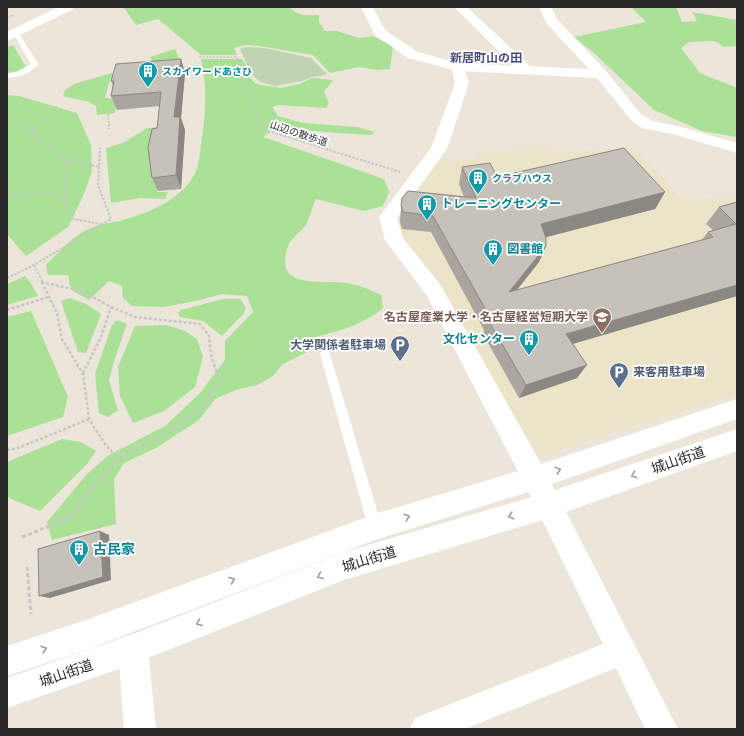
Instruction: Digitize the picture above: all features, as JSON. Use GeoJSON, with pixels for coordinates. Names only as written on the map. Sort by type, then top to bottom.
{"type":"FeatureCollection","features":[{"type":"Feature","properties":{"kind":"street"},"geometry":{"type":"LineString","coordinates":[[12,35],[68,7]]}},
{"type":"Feature","properties":{"kind":"street"},"geometry":{"type":"LineString","coordinates":[[367,7],[380,32],[413,55],[458,67],[601,74]]}},
{"type":"Feature","properties":{"kind":"street"},"geometry":{"type":"LineString","coordinates":[[460,7],[527,71]]}},
{"type":"Feature","properties":{"kind":"street"},"geometry":{"type":"LineString","coordinates":[[545,7],[551,20],[601,74],[636,117],[648,125],[675,130],[737,148]]}},
{"type":"Feature","properties":{"kind":"street"},"geometry":{"type":"LineString","coordinates":[[458,67],[462,84],[440,149],[388,217],[394,240],[434,291],[535,478],[662,729]]}},
{"type":"Feature","properties":{"kind":"street"},"geometry":{"type":"LineString","coordinates":[[7,661],[93,632],[375,527],[535,478],[737,409]]}},
{"type":"Feature","properties":{"kind":"street","name":"城山街道"},"geometry":{"type":"LineString","coordinates":[[7,693],[133,649],[344,566],[549,505],[737,440]]}},
{"type":"Feature","properties":{"kind":"street"},"geometry":{"type":"LineString","coordinates":[[133,649],[140,729]]}},
{"type":"Feature","properties":{"kind":"street"},"geometry":{"type":"LineString","coordinates":[[426,729],[622,651]]}},
{"type":"Feature","properties":{"kind":"lane"},"geometry":{"type":"LineString","coordinates":[[7,76],[19,74],[35,65],[12,35]]}},
{"type":"Feature","properties":{"kind":"lane"},"geometry":{"type":"LineString","coordinates":[[325,354],[375,527]]}},
{"type":"Feature","properties":{"kind":"path","name":"山辺の散歩道"},"geometry":{"type":"LineString","coordinates":[[199,57],[238,57],[262,128],[418,178]]}},
{"type":"Feature","properties":{"kind":"path"},"geometry":{"type":"LineString","coordinates":[[57,106],[30,134],[68,160],[100,167]]}},
{"type":"Feature","properties":{"kind":"path"},"geometry":{"type":"LineString","coordinates":[[108,114],[109,129]]}},
{"type":"Feature","properties":{"kind":"path"},"geometry":{"type":"LineString","coordinates":[[7,115],[21,121],[32,131]]}},
{"type":"Feature","properties":{"kind":"path"},"geometry":{"type":"LineString","coordinates":[[7,278],[34,265],[111,219],[98,185],[100,148]]}},
{"type":"Feature","properties":{"kind":"path"},"geometry":{"type":"LineString","coordinates":[[64,157],[66,177],[64,201],[73,219],[102,224]]}},
{"type":"Feature","properties":{"kind":"path"},"geometry":{"type":"LineString","coordinates":[[7,190],[19,197],[47,193],[64,201]]}},
{"type":"Feature","properties":{"kind":"path"},"geometry":{"type":"LineString","coordinates":[[34,265],[57,313],[62,339],[83,374],[89,419],[105,444],[118,458]]}},
{"type":"Feature","properties":{"kind":"path"},"geometry":{"type":"LineString","coordinates":[[22,537],[69,518],[118,458],[165,434],[200,409],[220,382],[211,355],[209,336],[200,324],[135,317],[111,307],[82,291],[41,282]]}},
{"type":"Feature","properties":{"kind":"path"},"geometry":{"type":"LineString","coordinates":[[7,310],[49,297]]}},
{"type":"Feature","properties":{"kind":"path"},"geometry":{"type":"LineString","coordinates":[[83,374],[101,337],[111,307]]}},
{"type":"Feature","properties":{"kind":"path"},"geometry":{"type":"LineString","coordinates":[[7,450],[18,448],[89,419]]}},
{"type":"Feature","properties":{"kind":"path"},"geometry":{"type":"LineString","coordinates":[[28,567],[31,614]]}},
{"type":"Feature","properties":{"kind":"shaded area","name":"名古屋産業大学・名古屋経営短期大学"},"geometry":{"type":"Polygon","coordinates":[[[550,146],[555,153],[630,147],[647,161],[682,199],[737,197],[737,394],[533,458],[435,274],[415,252],[395,235],[394,222],[407,196],[440,159],[474,160],[479,154],[550,146]]]}},
{"type":"Feature","properties":{"kind":"green space"},"geometry":{"type":"Polygon","coordinates":[[[121,7],[290,7],[300,14],[319,15],[319,22],[325,31],[337,31],[359,38],[373,36],[393,47],[390,69],[377,70],[359,67],[330,73],[313,55],[259,46],[245,45],[234,48],[237,55],[201,55],[158,19],[136,25],[125,9],[121,7]]]}},
{"type":"Feature","properties":{"kind":"green space"},"geometry":{"type":"Polygon","coordinates":[[[631,7],[676,7],[682,22],[697,21],[692,12],[737,20],[737,46],[724,47],[715,41],[689,42],[681,48],[700,73],[735,87],[737,90],[737,137],[702,131],[654,110],[593,52],[574,37],[646,22],[631,7]]]}},
{"type":"Feature","properties":{"kind":"green space"},"geometry":{"type":"Polygon","coordinates":[[[13,45],[26,67],[7,73],[7,47],[13,45]]]}},
{"type":"Feature","properties":{"kind":"green space"},"geometry":{"type":"Polygon","coordinates":[[[245,47],[264,48],[311,58],[327,75],[312,77],[302,81],[276,86],[261,82],[251,74],[240,49],[245,47]]]}},
{"type":"Feature","properties":{"kind":"green space"},"geometry":{"type":"Polygon","coordinates":[[[175,49],[181,63],[155,67],[150,57],[175,49]]]}},
{"type":"Feature","properties":{"kind":"green space"},"geometry":{"type":"Polygon","coordinates":[[[201,59],[242,59],[247,67],[249,77],[256,84],[280,88],[300,84],[312,78],[333,80],[324,92],[329,103],[326,108],[279,105],[272,107],[278,116],[303,123],[357,127],[375,132],[371,135],[348,134],[278,126],[263,137],[384,179],[389,192],[383,206],[364,211],[316,199],[306,225],[289,243],[285,260],[287,270],[293,276],[302,280],[346,283],[364,288],[381,295],[383,308],[358,324],[329,334],[310,338],[307,352],[283,364],[273,376],[257,385],[236,390],[215,399],[199,420],[156,448],[124,463],[114,479],[116,524],[52,540],[47,522],[87,474],[109,455],[165,426],[200,393],[225,360],[225,341],[253,312],[247,296],[222,294],[164,307],[132,306],[123,298],[122,286],[109,281],[89,300],[71,290],[68,275],[48,275],[46,265],[79,234],[96,226],[123,220],[154,209],[174,197],[189,182],[198,165],[204,118],[205,88],[201,59]]]}},
{"type":"Feature","properties":{"kind":"green space"},"geometry":{"type":"Polygon","coordinates":[[[112,73],[117,78],[110,79],[105,98],[117,98],[115,113],[97,115],[96,106],[89,102],[63,96],[65,90],[74,84],[112,73]]]}},
{"type":"Feature","properties":{"kind":"green space"},"geometry":{"type":"Polygon","coordinates":[[[7,95],[19,96],[77,113],[91,145],[92,171],[84,194],[68,227],[26,256],[7,234],[7,95]]]}},
{"type":"Feature","properties":{"kind":"green space"},"geometry":{"type":"Polygon","coordinates":[[[162,127],[157,192],[168,192],[165,199],[140,198],[111,203],[106,148],[123,143],[147,128],[162,127]]]}},
{"type":"Feature","properties":{"kind":"green space"},"geometry":{"type":"Polygon","coordinates":[[[25,276],[38,296],[7,305],[7,284],[25,276]]]}},
{"type":"Feature","properties":{"kind":"green space"},"geometry":{"type":"Polygon","coordinates":[[[70,298],[88,305],[101,314],[86,353],[78,352],[61,301],[70,298]]]}},
{"type":"Feature","properties":{"kind":"green space"},"geometry":{"type":"Polygon","coordinates":[[[223,299],[240,299],[246,308],[244,313],[222,336],[203,321],[180,317],[178,313],[181,310],[223,299]]]}},
{"type":"Feature","properties":{"kind":"green space"},"geometry":{"type":"Polygon","coordinates":[[[31,311],[68,397],[63,417],[7,436],[7,317],[31,311]]]}},
{"type":"Feature","properties":{"kind":"green space"},"geometry":{"type":"Polygon","coordinates":[[[117,320],[127,324],[114,361],[109,381],[118,410],[108,417],[99,413],[95,374],[112,325],[117,320]]]}},
{"type":"Feature","properties":{"kind":"green space"},"geometry":{"type":"Polygon","coordinates":[[[166,325],[185,331],[197,339],[203,357],[195,387],[164,411],[133,423],[120,396],[118,367],[135,326],[166,325]]]}},
{"type":"Feature","properties":{"kind":"green space"},"geometry":{"type":"Polygon","coordinates":[[[62,439],[81,442],[96,451],[88,463],[40,511],[7,497],[7,462],[62,439]]]}},
{"type":"Feature","properties":{"kind":"building"},"geometry":{"type":"Polygon","coordinates":[[[181,59],[174,117],[180,117],[176,175],[152,178],[148,148],[152,129],[157,128],[161,92],[111,96],[114,81],[111,81],[116,64],[181,59]]]}},
{"type":"Feature","properties":{"kind":"building"},"geometry":{"type":"Polygon","coordinates":[[[624,148],[665,192],[541,224],[546,238],[546,246],[509,292],[713,237],[708,232],[736,224],[719,207],[737,202],[737,285],[566,334],[587,365],[526,385],[488,320],[491,319],[433,216],[403,212],[401,206],[402,198],[408,191],[476,198],[462,167],[490,163],[497,177],[624,148]]]}},
{"type":"Feature","properties":{"kind":"building","name":"古民家"},"geometry":{"type":"Polygon","coordinates":[[[100,531],[103,577],[39,596],[38,549],[100,531]]]}},
{"type":"Feature","properties":{"kind":"place","name":"スカイワードあさひ"},"geometry":{"type":"Point","coordinates":[148,88]}},
{"type":"Feature","properties":{"kind":"place","name":"クラブハウス"},"geometry":{"type":"Point","coordinates":[478,195]}},
{"type":"Feature","properties":{"kind":"place","name":"トレーニングセンター"},"geometry":{"type":"Point","coordinates":[427,221]}},
{"type":"Feature","properties":{"kind":"place","name":"図書館"},"geometry":{"type":"Point","coordinates":[493,266]}},
{"type":"Feature","properties":{"kind":"place","name":"名古屋産業大学・名古屋経営短期大学"},"geometry":{"type":"Point","coordinates":[602,334]}},
{"type":"Feature","properties":{"kind":"place","name":"文化センター"},"geometry":{"type":"Point","coordinates":[529,356]}},
{"type":"Feature","properties":{"kind":"place","name":"大学関係者駐車場"},"geometry":{"type":"Point","coordinates":[400,362]}},
{"type":"Feature","properties":{"kind":"place","name":"来客用駐車場"},"geometry":{"type":"Point","coordinates":[619,389]}},
{"type":"Feature","properties":{"kind":"place","name":"古民家"},"geometry":{"type":"Point","coordinates":[79,566]}},
{"type":"Feature","properties":{"kind":"district","name":"新居町山の田"},"geometry":{"type":"Point","coordinates":[486,58]}}]}
